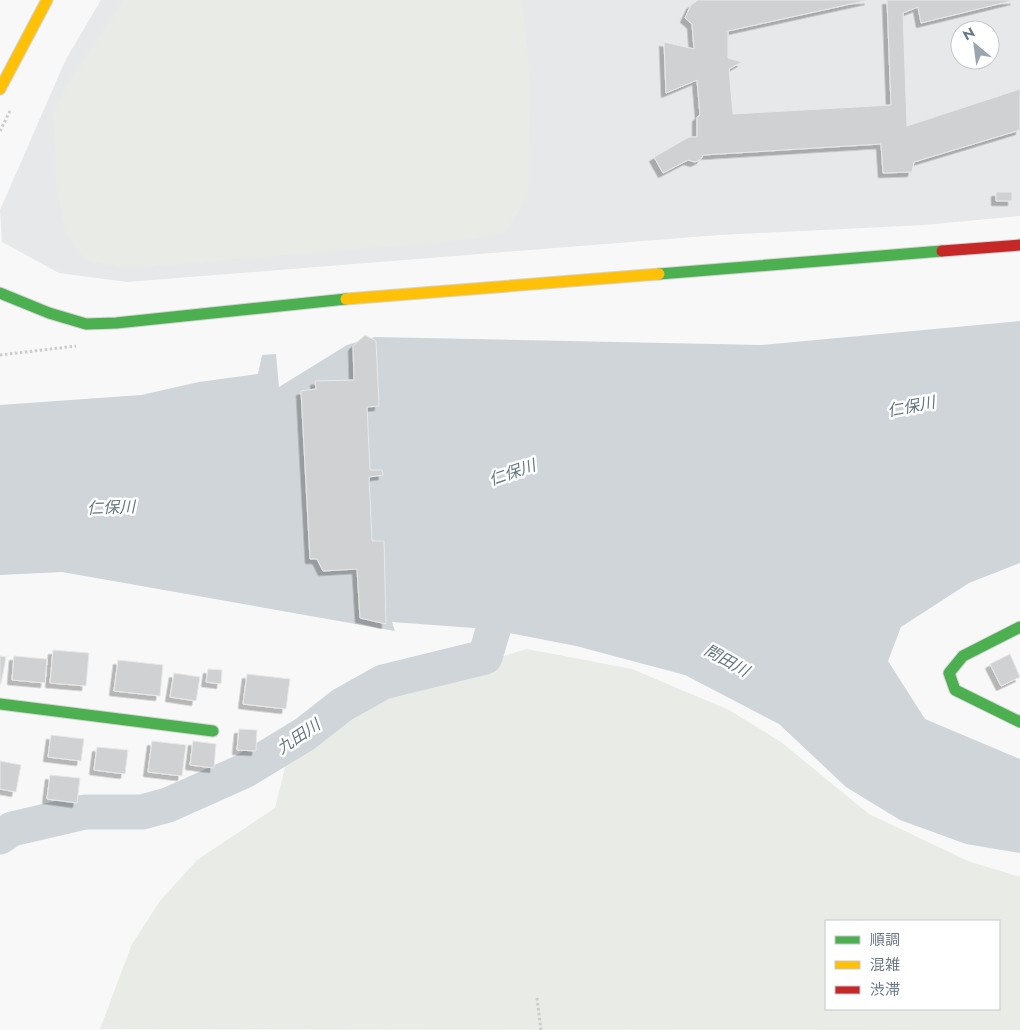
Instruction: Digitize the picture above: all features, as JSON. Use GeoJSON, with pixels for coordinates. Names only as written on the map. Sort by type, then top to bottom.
{"type":"FeatureCollection","features":[{"type":"Feature","properties":{"kind":"street"},"geometry":{"type":"LineString","coordinates":[[0,89],[47,0]]}},
{"type":"Feature","properties":{"kind":"street"},"geometry":{"type":"LineString","coordinates":[[0,292],[49,313],[86,324],[116,324],[367,297],[1020,245]]}},
{"type":"Feature","properties":{"kind":"street"},"geometry":{"type":"LineString","coordinates":[[1020,627],[963,656],[950,673],[955,690],[1020,722]]}},
{"type":"Feature","properties":{"kind":"street"},"geometry":{"type":"LineString","coordinates":[[0,704],[213,731]]}},
{"type":"Feature","properties":{"kind":"path"},"geometry":{"type":"LineString","coordinates":[[537,998],[542,1030]]}},
{"type":"Feature","properties":{"kind":"shaded area"},"geometry":{"type":"Polygon","coordinates":[[[101,0],[1020,0],[1020,216],[924,225],[719,235],[127,282],[59,273],[2,242],[0,210],[66,59],[101,0]]]}},
{"type":"Feature","properties":{"kind":"shaded area"},"geometry":{"type":"Polygon","coordinates":[[[124,0],[522,0],[531,91],[528,195],[506,232],[473,239],[157,266],[119,267],[84,260],[65,231],[56,183],[53,116],[62,93],[124,0]]]}},
{"type":"Feature","properties":{"kind":"shaded area"},"geometry":{"type":"Polygon","coordinates":[[[527,649],[632,669],[729,710],[781,742],[869,814],[968,861],[1020,877],[1020,1030],[100,1029],[132,944],[160,901],[197,860],[275,808],[286,763],[379,692],[527,649]]]}},
{"type":"Feature","properties":{"kind":"water"},"geometry":{"type":"Polygon","coordinates":[[[1020,321],[1020,563],[969,583],[901,627],[888,661],[925,719],[1020,759],[1020,853],[966,844],[900,820],[846,787],[779,724],[685,675],[576,646],[488,629],[392,622],[395,631],[62,572],[0,575],[0,405],[141,395],[199,382],[258,374],[262,355],[276,354],[279,387],[347,345],[375,337],[761,345],[1020,321]]]}},
{"type":"Feature","properties":{"kind":"building"},"geometry":{"type":"Polygon","coordinates":[[[698,0],[869,0],[728,31],[728,58],[742,62],[729,69],[733,114],[891,105],[887,0],[1015,0],[921,23],[918,7],[903,13],[907,126],[1020,89],[1020,130],[914,162],[912,172],[883,173],[881,144],[703,155],[701,159],[695,162],[688,160],[663,173],[654,157],[689,137],[697,137],[697,117],[700,115],[697,80],[666,93],[664,42],[694,49],[692,24],[685,18],[691,5],[698,0]]]}},
{"type":"Feature","properties":{"kind":"building"},"geometry":{"type":"Polygon","coordinates":[[[996,192],[1012,192],[1012,201],[996,201],[996,192]]]}},
{"type":"Feature","properties":{"kind":"building"},"geometry":{"type":"Polygon","coordinates":[[[365,335],[376,341],[379,406],[367,407],[370,470],[382,470],[383,475],[369,477],[372,541],[384,541],[386,624],[360,618],[357,569],[323,571],[317,559],[310,559],[301,391],[316,389],[315,381],[354,380],[353,346],[365,335]]]}},
{"type":"Feature","properties":{"kind":"building"},"geometry":{"type":"Polygon","coordinates":[[[53,650],[89,653],[86,686],[50,683],[53,650]]]}},
{"type":"Feature","properties":{"kind":"building"},"geometry":{"type":"Polygon","coordinates":[[[1010,654],[1020,677],[1001,686],[990,664],[1010,654]]]}},
{"type":"Feature","properties":{"kind":"building"},"geometry":{"type":"Polygon","coordinates":[[[0,656],[6,657],[1,684],[0,684],[0,656]]]}},
{"type":"Feature","properties":{"kind":"building"},"geometry":{"type":"Polygon","coordinates":[[[14,656],[47,659],[45,683],[12,680],[14,656]]]}},
{"type":"Feature","properties":{"kind":"building"},"geometry":{"type":"Polygon","coordinates":[[[118,660],[163,665],[160,696],[114,691],[118,660]]]}},
{"type":"Feature","properties":{"kind":"building"},"geometry":{"type":"Polygon","coordinates":[[[208,669],[222,670],[221,684],[206,682],[208,669]]]}},
{"type":"Feature","properties":{"kind":"building"},"geometry":{"type":"Polygon","coordinates":[[[174,673],[200,677],[196,701],[170,697],[174,673]]]}},
{"type":"Feature","properties":{"kind":"building"},"geometry":{"type":"Polygon","coordinates":[[[247,674],[290,679],[286,709],[243,704],[247,674]]]}},
{"type":"Feature","properties":{"kind":"building"},"geometry":{"type":"Polygon","coordinates":[[[239,729],[257,730],[256,751],[237,750],[239,729]]]}},
{"type":"Feature","properties":{"kind":"building"},"geometry":{"type":"Polygon","coordinates":[[[51,735],[84,739],[81,761],[48,757],[51,735]]]}},
{"type":"Feature","properties":{"kind":"building"},"geometry":{"type":"Polygon","coordinates":[[[152,741],[186,745],[182,776],[148,772],[152,741]]]}},
{"type":"Feature","properties":{"kind":"building"},"geometry":{"type":"Polygon","coordinates":[[[193,741],[216,744],[214,768],[190,765],[193,741]]]}},
{"type":"Feature","properties":{"kind":"building"},"geometry":{"type":"Polygon","coordinates":[[[97,747],[128,750],[125,774],[94,770],[97,747]]]}},
{"type":"Feature","properties":{"kind":"building"},"geometry":{"type":"Polygon","coordinates":[[[0,761],[21,765],[16,792],[0,789],[0,761]]]}},
{"type":"Feature","properties":{"kind":"building"},"geometry":{"type":"Polygon","coordinates":[[[50,775],[80,778],[77,803],[47,799],[50,775]]]}},
{"type":"Feature","properties":{"kind":"waterway","name":"九田川"},"geometry":{"type":"LineString","coordinates":[[0,837],[12,829],[85,812],[142,812],[168,805],[244,771],[305,734],[342,705],[383,682],[485,657],[494,627],[512,586]]}},
{"type":"Feature","properties":{"kind":"traffic: fast"},"geometry":{"type":"LineString","coordinates":[[659,274],[942,251]]}},
{"type":"Feature","properties":{"kind":"traffic: fast"},"geometry":{"type":"LineString","coordinates":[[0,293],[49,313],[86,324],[116,323],[346,299]]}},
{"type":"Feature","properties":{"kind":"traffic: fast"},"geometry":{"type":"LineString","coordinates":[[1020,627],[963,656],[949,673],[955,690],[1020,722]]}},
{"type":"Feature","properties":{"kind":"traffic: fast"},"geometry":{"type":"LineString","coordinates":[[0,704],[213,731]]}},
{"type":"Feature","properties":{"kind":"traffic: slow"},"geometry":{"type":"LineString","coordinates":[[0,89],[47,0]]}},
{"type":"Feature","properties":{"kind":"traffic: slow"},"geometry":{"type":"LineString","coordinates":[[346,299],[659,274]]}},
{"type":"Feature","properties":{"kind":"traffic: jam"},"geometry":{"type":"LineString","coordinates":[[942,251],[1020,245]]}},
{"type":"Feature","properties":{"kind":"water label","name":"仁保川"},"geometry":{"type":"Point","coordinates":[911,406]}},
{"type":"Feature","properties":{"kind":"water label","name":"仁保川"},"geometry":{"type":"Point","coordinates":[512,472]}},
{"type":"Feature","properties":{"kind":"water label","name":"仁保川"},"geometry":{"type":"Point","coordinates":[111,507]}},
{"type":"Feature","properties":{"kind":"water label","name":"問田川"},"geometry":{"type":"Point","coordinates":[727,660]}}]}
